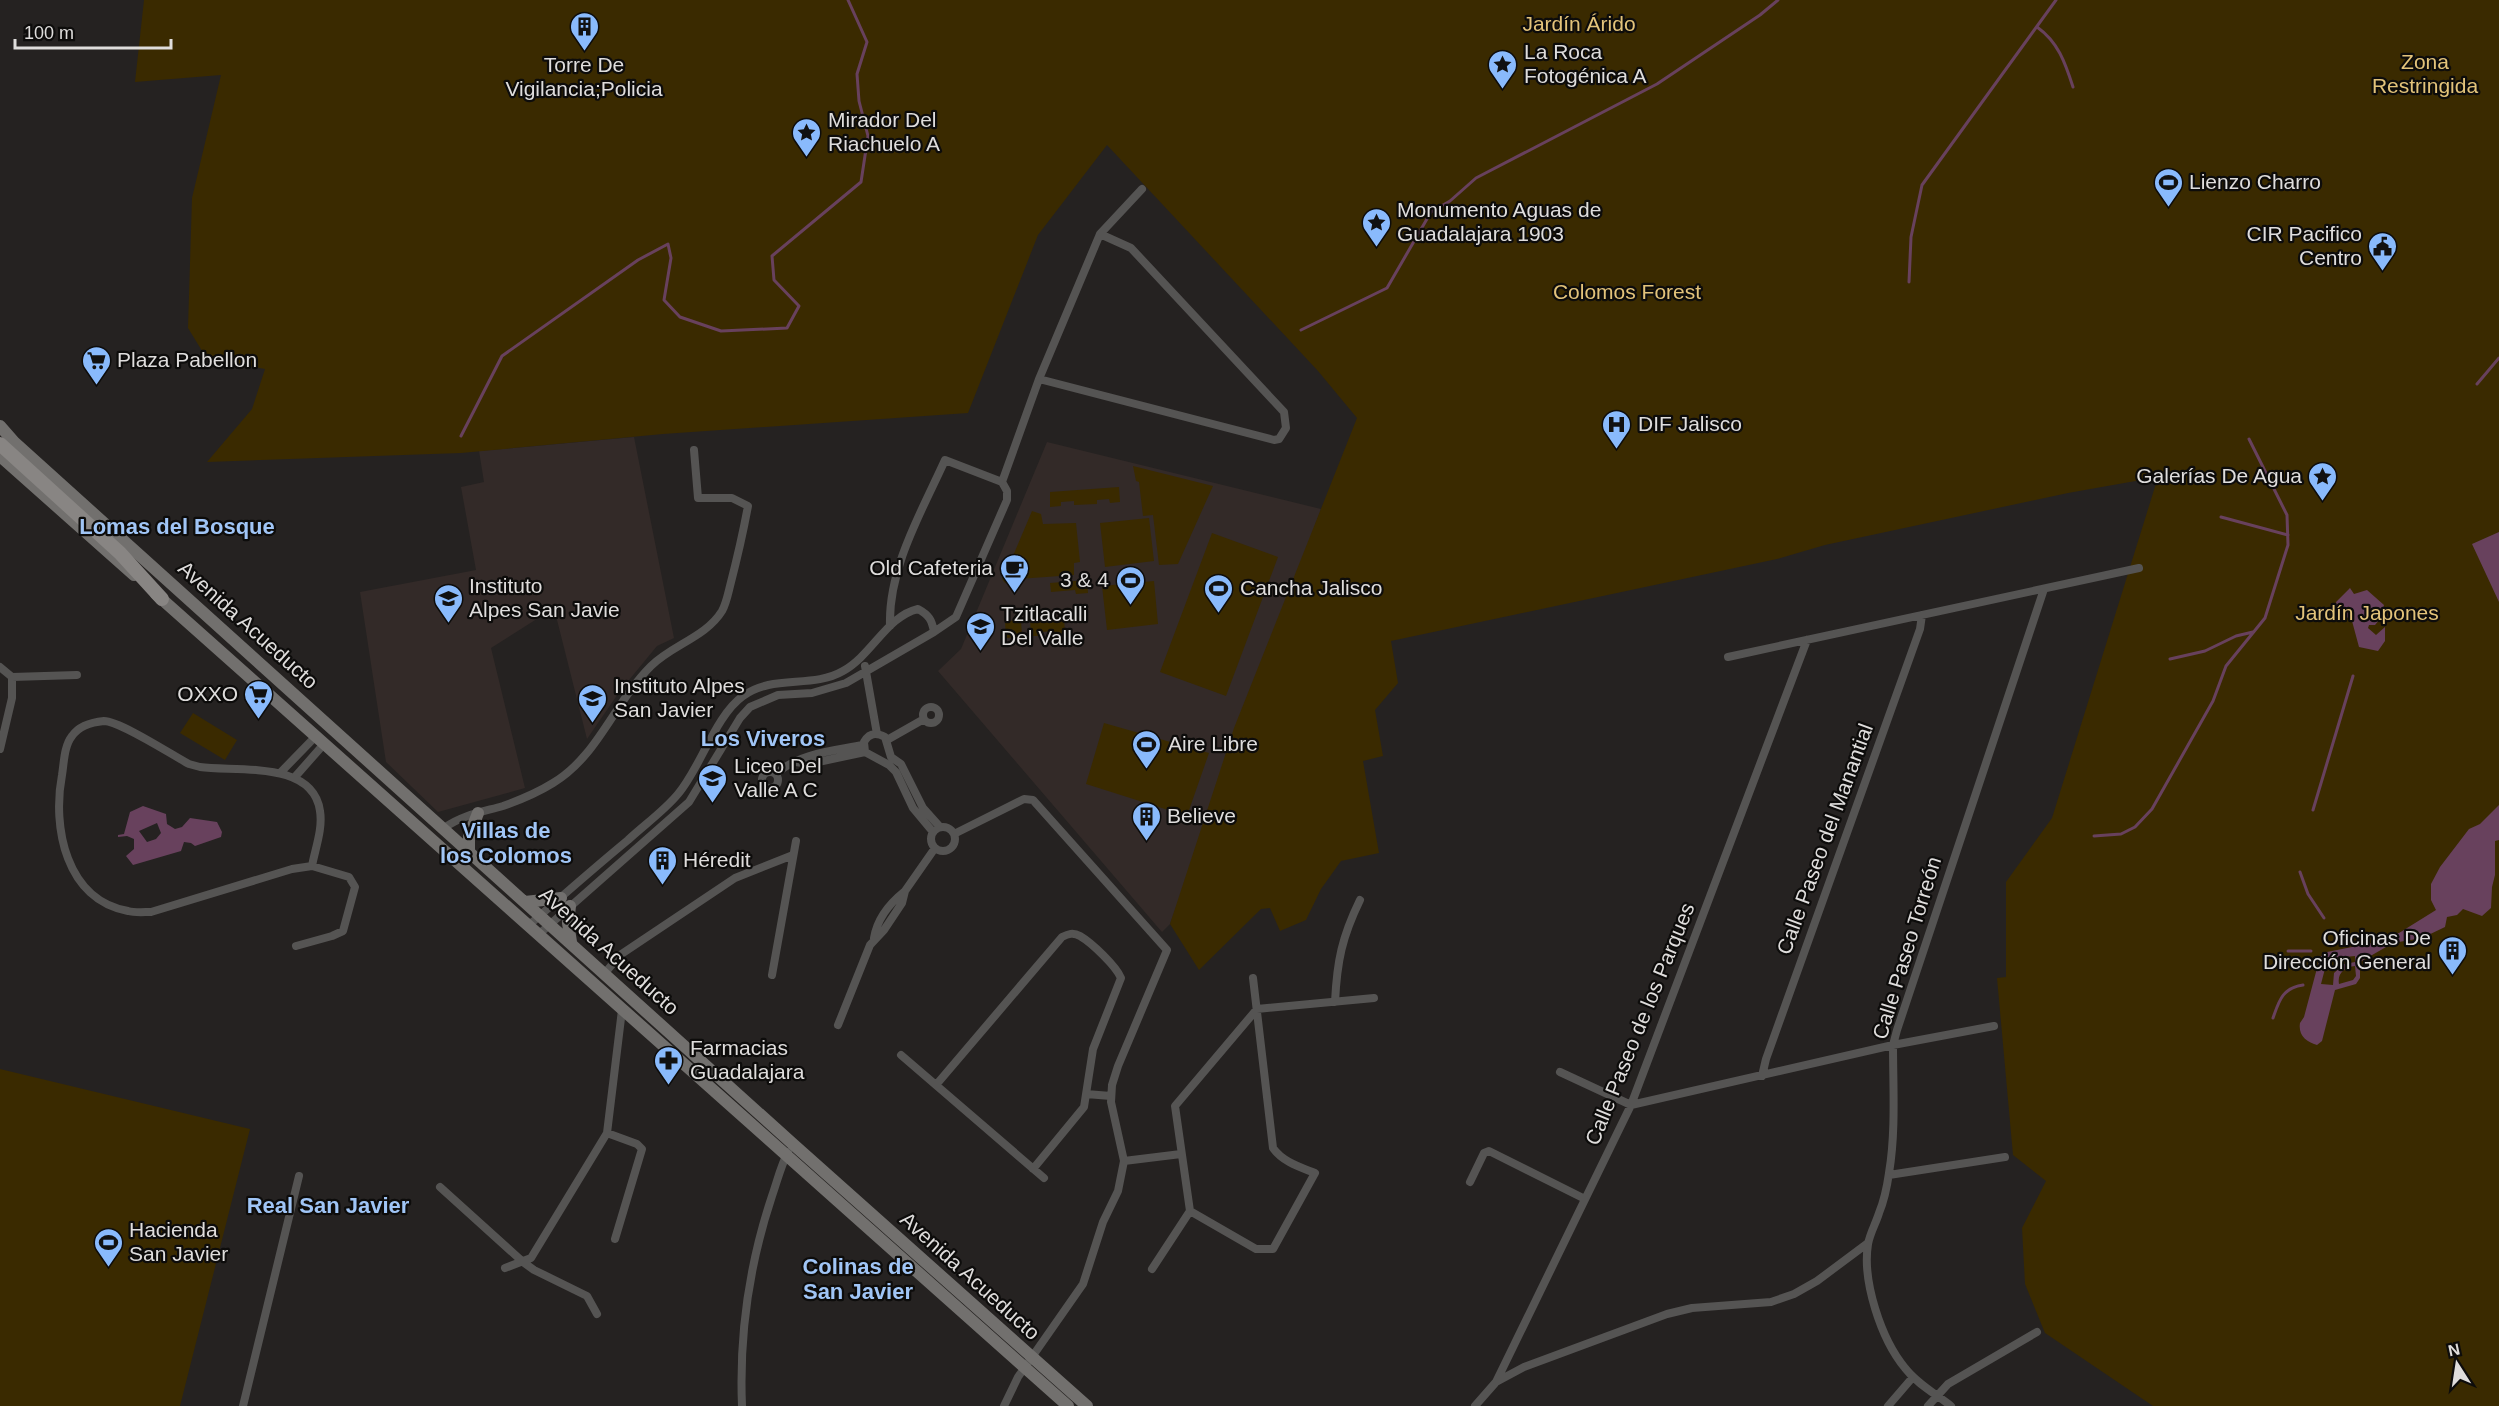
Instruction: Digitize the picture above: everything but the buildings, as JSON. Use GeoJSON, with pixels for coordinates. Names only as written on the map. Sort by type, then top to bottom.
{"type":"FeatureCollection","features":[{"type":"Feature","properties":{"kind":"main road","name":"Avenida Acueducto"},"geometry":{"type":"LineString","coordinates":[[0,426],[14,442],[620,986],[790,1150]]}},
{"type":"Feature","properties":{"kind":"main road"},"geometry":{"type":"LineString","coordinates":[[0,444],[120,553],[162,599]]}},
{"type":"Feature","properties":{"kind":"main road","name":"Avenida Acueducto"},"geometry":{"type":"LineString","coordinates":[[0,456],[608,998],[790,1150],[1028,1362],[1087,1406]]}},
{"type":"Feature","properties":{"kind":"main road"},"geometry":{"type":"LineString","coordinates":[[469,851],[470,836],[478,813]]}},
{"type":"Feature","properties":{"kind":"main road"},"geometry":{"type":"LineString","coordinates":[[525,902],[565,902],[571,942]]}},
{"type":"Feature","properties":{"kind":"main road"},"geometry":{"type":"LineString","coordinates":[[608,998],[620,986]]}},
{"type":"Feature","properties":{"kind":"main road","name":"Avenida Acueducto"},"geometry":{"type":"LineString","coordinates":[[1028,1362],[1068,1406]]}},
{"type":"Feature","properties":{"kind":"street"},"geometry":{"type":"LineString","coordinates":[[1002,482],[1039,379],[1100,234],[1142,189]]}},
{"type":"Feature","properties":{"kind":"street"},"geometry":{"type":"LineString","coordinates":[[1039,379],[1274,440],[1279,439],[1286,428],[1284,412],[1131,248],[1100,234]]}},
{"type":"Feature","properties":{"kind":"street"},"geometry":{"type":"LineString","coordinates":[[444,828],[456,819],[525,798],[554,783],[575,767],[590,751],[636,683],[651,666],[670,650],[711,627],[723,609],[742,539],[748,506],[732,498],[698,498],[694,450]]}},
{"type":"Feature","properties":{"kind":"street"},"geometry":{"type":"LineString","coordinates":[[533,930],[565,902],[655,833],[689,801],[725,741],[750,707],[778,695],[826,690],[846,683],[956,617],[1007,500],[1007,491],[1002,482],[945,460],[903,556],[890,608],[891,626]]}},
{"type":"Feature","properties":{"kind":"street"},"geometry":{"type":"LineString","coordinates":[[1728,657],[2139,568]]}},
{"type":"Feature","properties":{"kind":"street","name":"Calle Paseo Torreón"},"geometry":{"type":"LineString","coordinates":[[1951,1406],[1913,1377],[1892,1350],[1875,1310],[1869,1281],[1868,1244],[1880,1212],[1893,1148],[1893,1045],[1908,993],[2044,589]]}},
{"type":"Feature","properties":{"kind":"street"},"geometry":{"type":"LineString","coordinates":[[565,902],[678,794],[729,709],[742,696],[756,688],[776,682],[825,679],[842,672],[859,660],[908,611],[918,609],[926,613],[932,621],[934,632]]}},
{"type":"Feature","properties":{"kind":"street","name":"Calle Paseo del Manantial"},"geometry":{"type":"LineString","coordinates":[[1762,1076],[1766,1059],[1920,629],[1922,615]]}},
{"type":"Feature","properties":{"kind":"street","name":"Calle Paseo de los Parques"},"geometry":{"type":"LineString","coordinates":[[1475,1406],[1496,1382],[1631,1105],[1807,640]]}},
{"type":"Feature","properties":{"kind":"street"},"geometry":{"type":"LineString","coordinates":[[776,774],[785,765],[796,762],[809,764],[864,748],[874,734],[864,672],[859,660]]}},
{"type":"Feature","properties":{"kind":"street"},"geometry":{"type":"LineString","coordinates":[[0,667],[12,677],[77,675]]}},
{"type":"Feature","properties":{"kind":"street"},"geometry":{"type":"LineString","coordinates":[[0,749],[12,698],[12,677]]}},
{"type":"Feature","properties":{"kind":"street"},"geometry":{"type":"LineString","coordinates":[[887,740],[924,719]]}},
{"type":"Feature","properties":{"kind":"street"},"geometry":{"type":"LineString","coordinates":[[296,946],[343,931],[355,887],[349,877],[312,866],[277,872],[151,912],[128,911],[109,904],[90,892],[76,876],[60,835],[57,812],[67,745],[79,729],[102,721],[118,724],[189,764],[200,767],[281,772],[294,778],[312,793],[320,810],[321,821],[312,866]]}},
{"type":"Feature","properties":{"kind":"street"},"geometry":{"type":"LineString","coordinates":[[874,734],[887,740]]}},
{"type":"Feature","properties":{"kind":"street"},"geometry":{"type":"LineString","coordinates":[[713,736],[725,741]]}},
{"type":"Feature","properties":{"kind":"street"},"geometry":{"type":"LineString","coordinates":[[281,772],[320,740]]}},
{"type":"Feature","properties":{"kind":"street"},"geometry":{"type":"LineString","coordinates":[[294,778],[320,740]]}},
{"type":"Feature","properties":{"kind":"street"},"geometry":{"type":"LineString","coordinates":[[887,740],[891,757],[901,764],[936,830]]}},
{"type":"Feature","properties":{"kind":"street"},"geometry":{"type":"LineString","coordinates":[[864,748],[890,765],[896,772],[913,808],[936,830]]}},
{"type":"Feature","properties":{"kind":"street"},"geometry":{"type":"LineString","coordinates":[[954,834],[1024,799],[1033,800],[1167,950],[1118,1066],[1112,1096],[1124,1161],[1118,1191],[1103,1222],[1083,1284],[1028,1362],[1004,1406]]}},
{"type":"Feature","properties":{"kind":"street"},"geometry":{"type":"LineString","coordinates":[[646,823],[655,833]]}},
{"type":"Feature","properties":{"kind":"street"},"geometry":{"type":"LineString","coordinates":[[946,827],[954,834],[955,838],[950,848],[940,850],[935,848],[931,838],[936,830],[946,827]]}},
{"type":"Feature","properties":{"kind":"street"},"geometry":{"type":"LineString","coordinates":[[771,975],[796,841]]}},
{"type":"Feature","properties":{"kind":"street"},"geometry":{"type":"LineString","coordinates":[[838,1025],[874,938],[876,925],[895,899],[905,891],[935,848]]}},
{"type":"Feature","properties":{"kind":"street"},"geometry":{"type":"LineString","coordinates":[[605,973],[620,955],[735,878],[793,855]]}},
{"type":"Feature","properties":{"kind":"street"},"geometry":{"type":"LineString","coordinates":[[1335,1002],[1337,964],[1346,930],[1360,900]]}},
{"type":"Feature","properties":{"kind":"street"},"geometry":{"type":"LineString","coordinates":[[936,1085],[1062,937],[1070,933],[1079,935],[1117,969],[1121,978],[1093,1049],[1083,1107],[1033,1169]]}},
{"type":"Feature","properties":{"kind":"street"},"geometry":{"type":"LineString","coordinates":[[1191,1211],[1256,1249],[1273,1249],[1316,1173],[1291,1163],[1278,1155],[1273,1148],[1253,978]]}},
{"type":"Feature","properties":{"kind":"street"},"geometry":{"type":"LineString","coordinates":[[1152,1269],[1191,1211],[1175,1106],[1257,1009],[1374,998]]}},
{"type":"Feature","properties":{"kind":"street"},"geometry":{"type":"LineString","coordinates":[[505,1268],[531,1258],[607,1133],[622,1010]]}},
{"type":"Feature","properties":{"kind":"street"},"geometry":{"type":"LineString","coordinates":[[1560,1072],[1631,1105],[1893,1045],[1994,1026]]}},
{"type":"Feature","properties":{"kind":"street"},"geometry":{"type":"LineString","coordinates":[[901,1055],[1044,1178]]}},
{"type":"Feature","properties":{"kind":"street"},"geometry":{"type":"LineString","coordinates":[[1086,1094],[1112,1096]]}},
{"type":"Feature","properties":{"kind":"street"},"geometry":{"type":"LineString","coordinates":[[607,1133],[637,1144],[642,1149],[615,1239]]}},
{"type":"Feature","properties":{"kind":"street"},"geometry":{"type":"LineString","coordinates":[[742,1406],[741,1374],[747,1294],[764,1222],[790,1150]]}},
{"type":"Feature","properties":{"kind":"street"},"geometry":{"type":"LineString","coordinates":[[1470,1182],[1484,1153],[1489,1151],[1585,1199]]}},
{"type":"Feature","properties":{"kind":"street"},"geometry":{"type":"LineString","coordinates":[[1124,1161],[1181,1154]]}},
{"type":"Feature","properties":{"kind":"street"},"geometry":{"type":"LineString","coordinates":[[1889,1175],[2004,1157]]}},
{"type":"Feature","properties":{"kind":"street"},"geometry":{"type":"LineString","coordinates":[[243,1406],[299,1176]]}},
{"type":"Feature","properties":{"kind":"street"},"geometry":{"type":"LineString","coordinates":[[440,1187],[522,1262],[587,1296],[597,1314]]}},
{"type":"Feature","properties":{"kind":"street"},"geometry":{"type":"LineString","coordinates":[[1496,1382],[1524,1367],[1667,1314],[1692,1308],[1771,1302],[1794,1294],[1817,1281],[1868,1244]]}},
{"type":"Feature","properties":{"kind":"street"},"geometry":{"type":"LineString","coordinates":[[1928,1406],[1948,1384],[2037,1332]]}},
{"type":"Feature","properties":{"kind":"street"},"geometry":{"type":"LineString","coordinates":[[1888,1406],[1913,1377]]}},
{"type":"Feature","properties":{"kind":"shaded area","name":"Instituto Alpes San Javie"},"geometry":{"type":"Polygon","coordinates":[[[634,437],[674,638],[657,646],[620,691],[587,739],[554,608],[491,648],[525,788],[438,812],[386,762],[360,592],[476,570],[461,487],[484,482],[479,451],[634,437]]]}},
{"type":"Feature","properties":{"kind":"shaded area"},"geometry":{"type":"Polygon","coordinates":[[[1047,442],[1321,509],[1170,924],[1162,932],[938,671],[961,649],[1047,442]]]}},
{"type":"Feature","properties":{"kind":"shaded area"},"geometry":{"type":"Polygon","coordinates":[[[2499,532],[2499,602],[2472,544],[2499,532]]]}},
{"type":"Feature","properties":{"kind":"shaded area"},"geometry":{"type":"Polygon","coordinates":[[[2350,588],[2354,594],[2367,590],[2384,605],[2380,619],[2368,628],[2376,635],[2385,627],[2385,641],[2378,651],[2359,647],[2352,621],[2338,609],[2336,602],[2350,588]]]}},
{"type":"Feature","properties":{"kind":"shaded area"},"geometry":{"type":"Polygon","coordinates":[[[2499,805],[2499,840],[2495,841],[2495,875],[2491,908],[2482,916],[2463,909],[2457,915],[2447,917],[2445,927],[2422,938],[2393,943],[2360,962],[2360,978],[2356,984],[2335,990],[2322,1041],[2317,1045],[2306,1040],[2300,1031],[2300,1023],[2304,1017],[2320,957],[2327,952],[2372,943],[2379,937],[2399,933],[2436,910],[2431,900],[2431,884],[2440,867],[2469,829],[2480,824],[2499,805]],[[2355,956],[2327,961],[2321,984],[2333,985],[2334,973],[2344,964],[2355,962],[2355,956]],[[2355,966],[2342,971],[2339,984],[2353,980],[2356,976],[2355,966]]]}},
{"type":"Feature","properties":{"kind":"shaded area"},"geometry":{"type":"Polygon","coordinates":[[[143,806],[166,814],[167,824],[175,829],[182,827],[190,818],[217,822],[222,832],[221,837],[195,846],[184,842],[181,851],[133,865],[126,856],[134,849],[134,839],[127,836],[118,837],[124,834],[130,812],[143,806]],[[157,823],[139,831],[147,842],[156,839],[161,833],[157,823]]]}},
{"type":"Feature","properties":{"kind":"green space","name":"Colomos Forest"},"geometry":{"type":"Polygon","coordinates":[[[144,0],[2499,0],[2499,1406],[2153,1406],[2045,1333],[2025,1284],[2022,1228],[2046,1181],[2013,1155],[1997,978],[2006,977],[2006,882],[2052,818],[2158,477],[2068,493],[1825,545],[1777,559],[1391,641],[1398,683],[1375,710],[1383,756],[1363,761],[1379,853],[1341,861],[1321,889],[1306,920],[1280,931],[1270,908],[1261,909],[1199,970],[1170,924],[1234,728],[1357,418],[1318,371],[1107,145],[1038,235],[968,413],[663,434],[461,453],[207,462],[252,409],[265,369],[207,359],[188,328],[192,198],[221,75],[135,82],[144,0]]]}},
{"type":"Feature","properties":{"kind":"green space"},"geometry":{"type":"Polygon","coordinates":[[[1133,466],[1213,486],[1178,564],[1159,565],[1153,515],[1143,516],[1139,482],[1136,481],[1133,466]]]}},
{"type":"Feature","properties":{"kind":"green space"},"geometry":{"type":"Polygon","coordinates":[[[1119,487],[1120,502],[1110,503],[1109,499],[1097,500],[1097,504],[1074,505],[1074,501],[1061,502],[1061,506],[1050,507],[1050,492],[1119,487]]]}},
{"type":"Feature","properties":{"kind":"green space"},"geometry":{"type":"Polygon","coordinates":[[[1032,511],[1041,514],[1043,524],[1076,523],[1080,562],[1074,563],[1074,575],[1018,579],[1013,584],[1005,583],[1002,579],[1002,572],[1010,563],[1032,511]]]}},
{"type":"Feature","properties":{"kind":"green space"},"geometry":{"type":"Polygon","coordinates":[[[1149,518],[1154,561],[1105,567],[1100,523],[1149,518]]]}},
{"type":"Feature","properties":{"kind":"green space","name":"Cancha Jalisco"},"geometry":{"type":"Polygon","coordinates":[[[1212,533],[1278,557],[1226,696],[1160,672],[1212,533]]]}},
{"type":"Feature","properties":{"kind":"green space"},"geometry":{"type":"Polygon","coordinates":[[[1087,580],[1088,593],[1076,594],[1075,590],[1051,592],[1050,583],[1087,580]]]}},
{"type":"Feature","properties":{"kind":"green space","name":"3 & 4"},"geometry":{"type":"Polygon","coordinates":[[[1154,581],[1158,624],[1107,630],[1102,586],[1154,581]]]}},
{"type":"Feature","properties":{"kind":"green space"},"geometry":{"type":"Polygon","coordinates":[[[1064,617],[1065,634],[1053,635],[1053,631],[1042,632],[1042,636],[1031,636],[1030,619],[1064,617]]]}},
{"type":"Feature","properties":{"kind":"green space"},"geometry":{"type":"Polygon","coordinates":[[[1021,620],[1022,637],[1006,638],[1005,621],[1021,620]]]}},
{"type":"Feature","properties":{"kind":"green space"},"geometry":{"type":"Polygon","coordinates":[[[193,713],[237,740],[225,760],[180,733],[193,713]]]}},
{"type":"Feature","properties":{"kind":"green space","name":"Aire Libre"},"geometry":{"type":"Polygon","coordinates":[[[1104,723],[1209,753],[1187,816],[1086,784],[1104,723]]]}},
{"type":"Feature","properties":{"kind":"green space","name":"Hacienda San Javier"},"geometry":{"type":"Polygon","coordinates":[[[0,1069],[250,1129],[180,1406],[0,1406],[0,1069]]]}},
{"type":"Feature","properties":{"kind":"waterway"},"geometry":{"type":"LineString","coordinates":[[461,436],[502,356],[638,260],[668,244],[671,258],[664,300],[680,317],[721,331],[787,328],[799,306],[774,280],[772,256],[861,182],[868,136],[859,101],[857,74],[867,42],[848,0]]}},
{"type":"Feature","properties":{"kind":"waterway"},"geometry":{"type":"LineString","coordinates":[[1301,330],[1387,288],[1431,212],[1450,201],[1476,178],[1657,84],[1760,15],[1778,0]]}},
{"type":"Feature","properties":{"kind":"waterway"},"geometry":{"type":"LineString","coordinates":[[1909,282],[1911,237],[1922,185],[2056,0]]}},
{"type":"Feature","properties":{"kind":"waterway"},"geometry":{"type":"LineString","coordinates":[[2037,27],[2056,46],[2073,87]]}},
{"type":"Feature","properties":{"kind":"waterway"},"geometry":{"type":"LineString","coordinates":[[2477,384],[2499,358]]}},
{"type":"Feature","properties":{"kind":"waterway"},"geometry":{"type":"LineString","coordinates":[[2094,836],[2121,834],[2135,827],[2152,809],[2213,701],[2226,666],[2265,618],[2288,545],[2287,515],[2249,439]]}},
{"type":"Feature","properties":{"kind":"waterway"},"geometry":{"type":"LineString","coordinates":[[2221,517],[2288,535]]}},
{"type":"Feature","properties":{"kind":"waterway"},"geometry":{"type":"LineString","coordinates":[[2170,659],[2205,651],[2236,636],[2253,632]]}},
{"type":"Feature","properties":{"kind":"waterway"},"geometry":{"type":"LineString","coordinates":[[2313,810],[2353,676]]}},
{"type":"Feature","properties":{"kind":"waterway"},"geometry":{"type":"LineString","coordinates":[[2300,872],[2308,894],[2324,918]]}},
{"type":"Feature","properties":{"kind":"waterway"},"geometry":{"type":"LineString","coordinates":[[2288,951],[2311,951]]}},
{"type":"Feature","properties":{"kind":"waterway"},"geometry":{"type":"LineString","coordinates":[[2273,1018],[2282,996],[2290,989],[2303,985]]}},
{"type":"Feature","properties":{"kind":"place","name":"Torre De Vigilancia;Policia"},"geometry":{"type":"Point","coordinates":[584,52]}},
{"type":"Feature","properties":{"kind":"place","name":"La Roca Fotogénica A"},"geometry":{"type":"Point","coordinates":[1503,90]}},
{"type":"Feature","properties":{"kind":"place","name":"Mirador Del Riachuelo A"},"geometry":{"type":"Point","coordinates":[807,158]}},
{"type":"Feature","properties":{"kind":"place","name":"Lienzo Charro"},"geometry":{"type":"Point","coordinates":[2168,208]}},
{"type":"Feature","properties":{"kind":"place","name":"Monumento Aguas de Guadalajara 1903"},"geometry":{"type":"Point","coordinates":[1376,248]}},
{"type":"Feature","properties":{"kind":"place","name":"CIR Pacifico Centro"},"geometry":{"type":"Point","coordinates":[2383,272]}},
{"type":"Feature","properties":{"kind":"place","name":"Plaza Pabellon"},"geometry":{"type":"Point","coordinates":[96,386]}},
{"type":"Feature","properties":{"kind":"place","name":"DIF Jalisco"},"geometry":{"type":"Point","coordinates":[1617,450]}},
{"type":"Feature","properties":{"kind":"place","name":"Galerías De Agua"},"geometry":{"type":"Point","coordinates":[2323,502]}},
{"type":"Feature","properties":{"kind":"place","name":"Old Cafeteria"},"geometry":{"type":"Point","coordinates":[1014,594]}},
{"type":"Feature","properties":{"kind":"place","name":"3 & 4"},"geometry":{"type":"Point","coordinates":[1130,606]}},
{"type":"Feature","properties":{"kind":"place","name":"Cancha Jalisco"},"geometry":{"type":"Point","coordinates":[1219,614]}},
{"type":"Feature","properties":{"kind":"place","name":"Instituto Alpes San Javie"},"geometry":{"type":"Point","coordinates":[448,624]}},
{"type":"Feature","properties":{"kind":"place","name":"Tzitlacalli Del Valle"},"geometry":{"type":"Point","coordinates":[980,652]}},
{"type":"Feature","properties":{"kind":"place","name":"OXXO"},"geometry":{"type":"Point","coordinates":[259,720]}},
{"type":"Feature","properties":{"kind":"place","name":"Instituto Alpes San Javier"},"geometry":{"type":"Point","coordinates":[593,724]}},
{"type":"Feature","properties":{"kind":"place","name":"Aire Libre"},"geometry":{"type":"Point","coordinates":[1147,770]}},
{"type":"Feature","properties":{"kind":"place","name":"Liceo Del Valle A C"},"geometry":{"type":"Point","coordinates":[713,804]}},
{"type":"Feature","properties":{"kind":"place","name":"Believe"},"geometry":{"type":"Point","coordinates":[1146,842]}},
{"type":"Feature","properties":{"kind":"place","name":"Héredit"},"geometry":{"type":"Point","coordinates":[662,886]}},
{"type":"Feature","properties":{"kind":"place","name":"Oficinas De Dirección General"},"geometry":{"type":"Point","coordinates":[2452,976]}},
{"type":"Feature","properties":{"kind":"place","name":"Farmacias Guadalajara"},"geometry":{"type":"Point","coordinates":[669,1086]}},
{"type":"Feature","properties":{"kind":"place","name":"Hacienda San Javier"},"geometry":{"type":"Point","coordinates":[108,1268]}},
{"type":"Feature","properties":{"kind":"district","name":"Lomas del Bosque"},"geometry":{"type":"Point","coordinates":[177,526]}},
{"type":"Feature","properties":{"kind":"district","name":"Los Viveros"},"geometry":{"type":"Point","coordinates":[763,738]}},
{"type":"Feature","properties":{"kind":"district","name":"Villas de los Colomos"},"geometry":{"type":"Point","coordinates":[506,842]}},
{"type":"Feature","properties":{"kind":"district","name":"Real San Javier"},"geometry":{"type":"Point","coordinates":[328,1205]}},
{"type":"Feature","properties":{"kind":"district","name":"Colinas de San Javier"},"geometry":{"type":"Point","coordinates":[858,1278]}},
{"type":"Feature","properties":{"kind":"park label","name":"Jardín Árido"},"geometry":{"type":"Point","coordinates":[1579,24]}},
{"type":"Feature","properties":{"kind":"park label","name":"Zona Restringida"},"geometry":{"type":"Point","coordinates":[2425,74]}},
{"type":"Feature","properties":{"kind":"park label","name":"Jardín Japones"},"geometry":{"type":"Point","coordinates":[2367,613]}}]}
